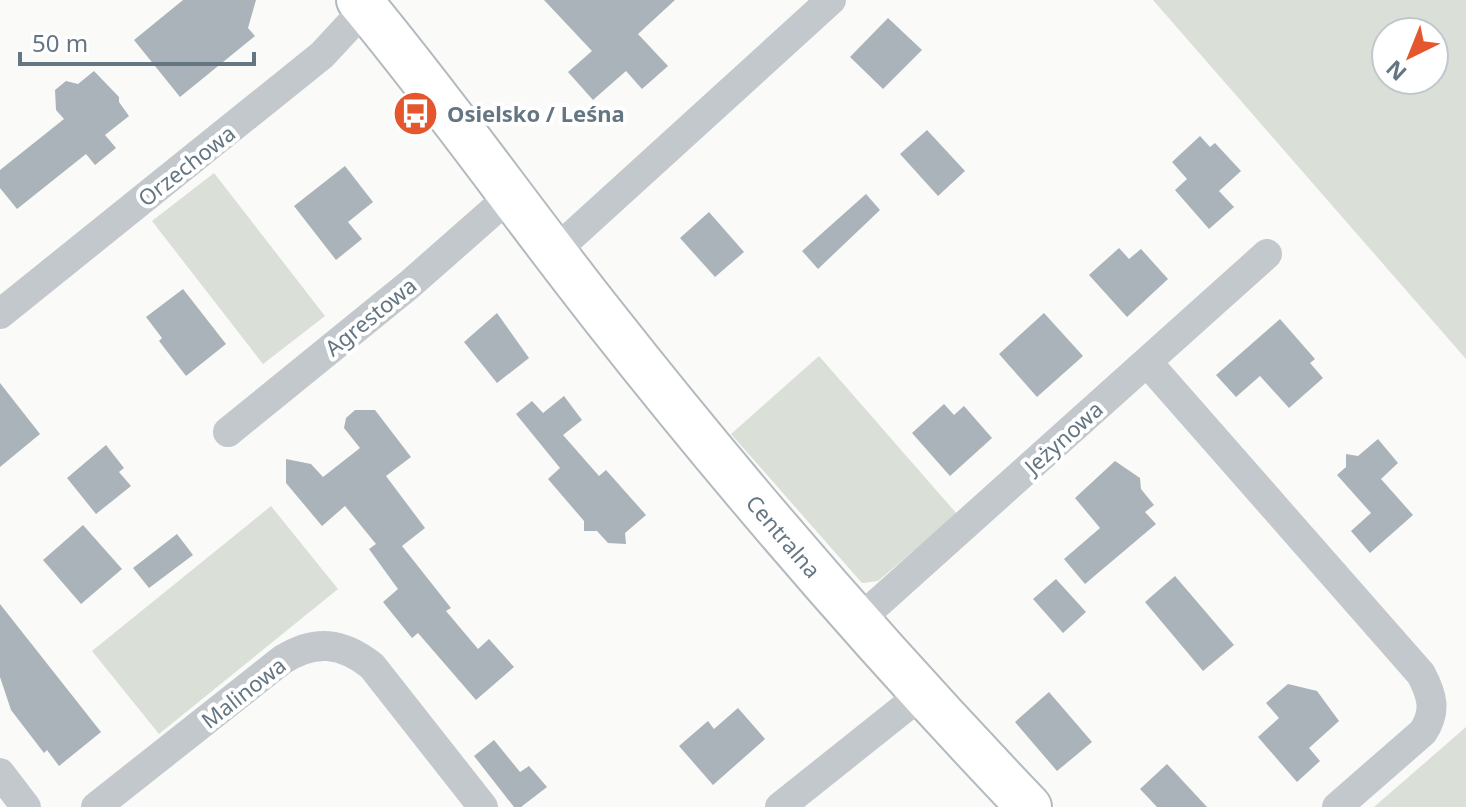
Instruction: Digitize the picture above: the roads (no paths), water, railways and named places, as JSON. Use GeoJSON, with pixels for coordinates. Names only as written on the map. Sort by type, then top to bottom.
{"type":"FeatureCollection","features":[{"type":"Feature","properties":{"kind":"street"},"geometry":{"type":"LineString","coordinates":[[554,252],[831,0]]}},
{"type":"Feature","properties":{"kind":"street","name":"Centralna"},"geometry":{"type":"LineString","coordinates":[[366,3],[509,197],[733,474],[923,693],[1029,807]]}},
{"type":"Feature","properties":{"kind":"street","name":"Orzechowa"},"geometry":{"type":"LineString","coordinates":[[0,314],[322,55],[366,3]]}},
{"type":"Feature","properties":{"kind":"street","name":"Agrestowa"},"geometry":{"type":"LineString","coordinates":[[228,432],[409,285],[509,197]]}},
{"type":"Feature","properties":{"kind":"street","name":"Jeżynowa"},"geometry":{"type":"LineString","coordinates":[[859,620],[1267,254]]}},
{"type":"Feature","properties":{"kind":"street"},"geometry":{"type":"LineString","coordinates":[[1147,362],[1421,674],[1429,690],[1433,703],[1431,719],[1423,732],[1337,807]]}},
{"type":"Feature","properties":{"kind":"street","name":"Malinowa"},"geometry":{"type":"LineString","coordinates":[[96,807],[282,660],[318,645],[354,652],[372,666],[483,807]]}},
{"type":"Feature","properties":{"kind":"street"},"geometry":{"type":"LineString","coordinates":[[780,807],[923,693]]}},
{"type":"Feature","properties":{"kind":"street"},"geometry":{"type":"LineString","coordinates":[[0,773],[26,807]]}},
{"type":"Feature","properties":{"kind":"place","name":"Osielsko / Leśna"},"geometry":{"type":"Point","coordinates":[416,113]}}]}
